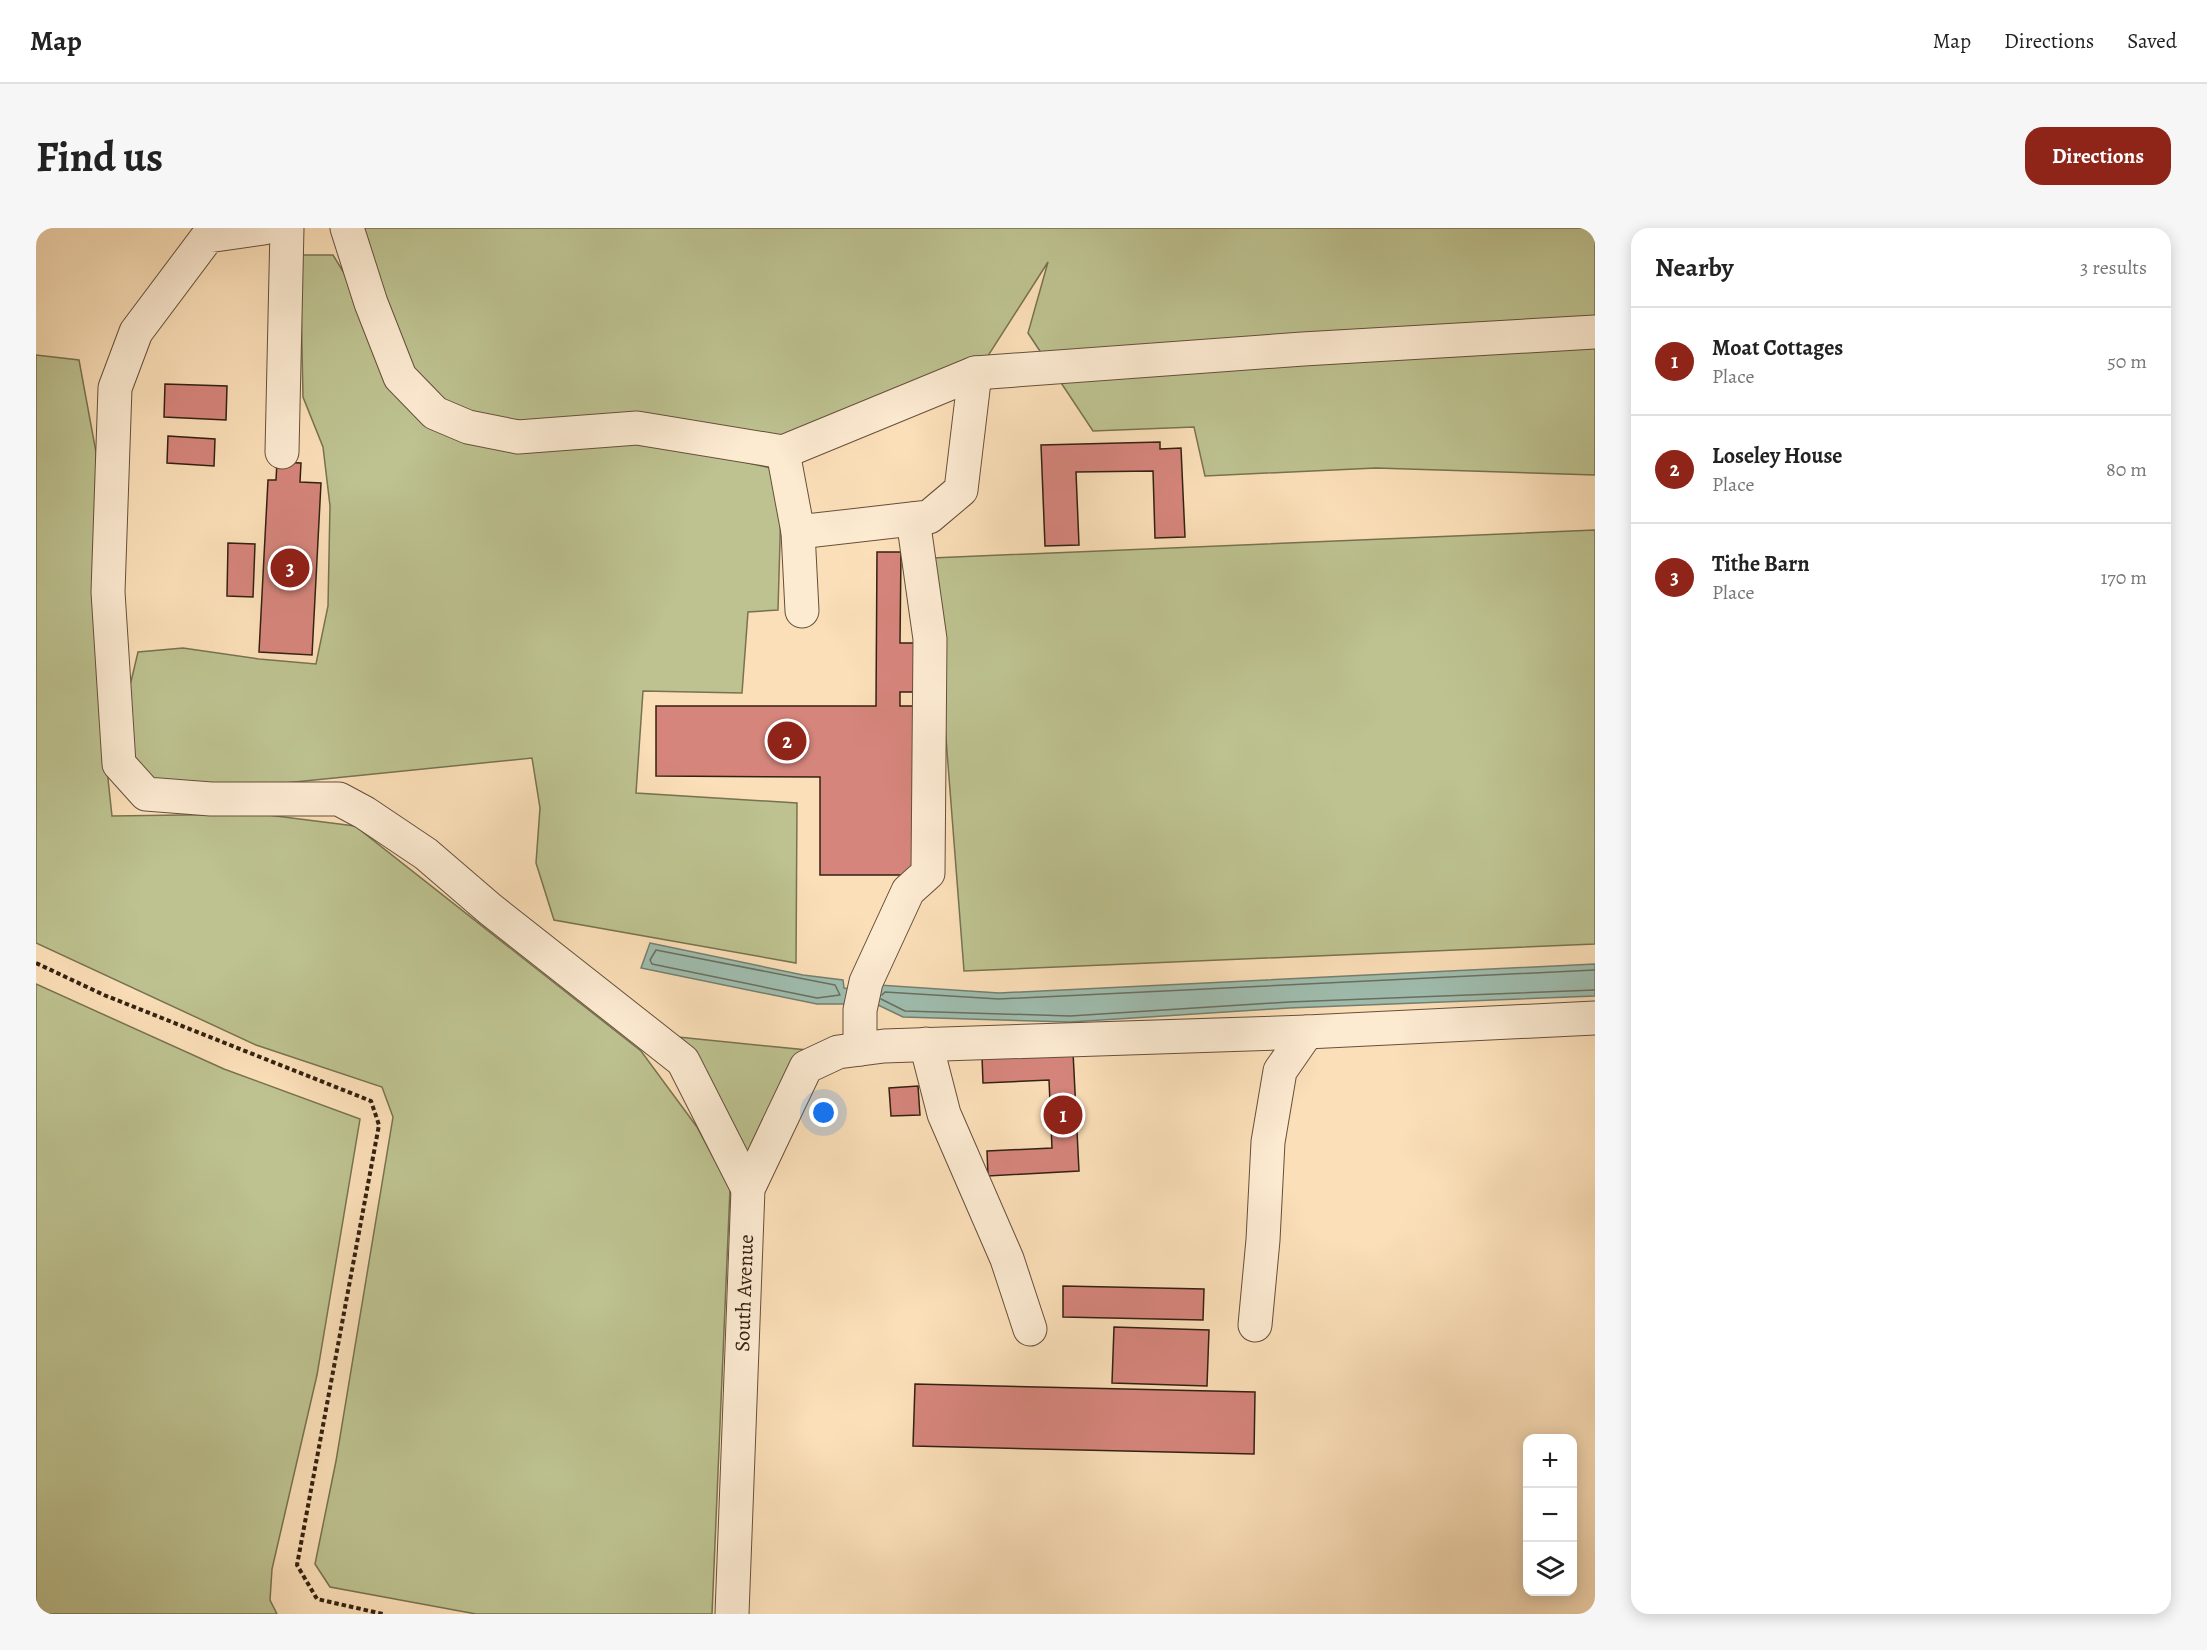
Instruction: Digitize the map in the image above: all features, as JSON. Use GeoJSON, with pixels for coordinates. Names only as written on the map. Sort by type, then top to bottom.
{"type":"FeatureCollection","features":[{"type":"Feature","properties":{"kind":"lane"},"geometry":{"type":"LineString","coordinates":[[264,228],[208,236],[136,332],[115,388],[108,592],[119,764],[146,794],[211,799],[339,799],[426,854],[490,909],[683,1061],[748,1189]]}},
{"type":"Feature","properties":{"kind":"lane"},"geometry":{"type":"LineString","coordinates":[[282,452],[287,228]]}},
{"type":"Feature","properties":{"kind":"lane"},"geometry":{"type":"LineString","coordinates":[[347,228],[371,303],[400,377],[435,413],[468,427],[518,437],[637,428],[783,452],[975,373],[1303,349],[1595,332]]}},
{"type":"Feature","properties":{"kind":"lane"},"geometry":{"type":"LineString","coordinates":[[798,532],[929,517],[961,490],[975,373]]}},
{"type":"Feature","properties":{"kind":"lane"},"geometry":{"type":"LineString","coordinates":[[783,452],[798,532],[802,611]]}},
{"type":"Feature","properties":{"kind":"lane"},"geometry":{"type":"LineString","coordinates":[[872,1047],[863,996],[908,891],[928,873],[930,639],[913,519]]}},
{"type":"Feature","properties":{"kind":"lane","name":"South Avenue"},"geometry":{"type":"LineString","coordinates":[[732,1614],[748,1189],[806,1067],[838,1052],[872,1047],[1308,1032],[1595,1018]]}},
{"type":"Feature","properties":{"kind":"lane"},"geometry":{"type":"LineString","coordinates":[[1255,1326],[1263,1240],[1268,1142],[1280,1071],[1308,1032]]}},
{"type":"Feature","properties":{"kind":"lane"},"geometry":{"type":"LineString","coordinates":[[926,1044],[944,1114],[1007,1259],[1030,1329]]}},
{"type":"Feature","properties":{"kind":"path"},"geometry":{"type":"LineString","coordinates":[[36,963],[104,995],[370,1101],[379,1125],[297,1565],[317,1599],[383,1614]]}},
{"type":"Feature","properties":{"kind":"green space"},"geometry":{"type":"Polygon","coordinates":[[[363,228],[1595,228],[1595,475],[1376,468],[1205,476],[1194,427],[1093,431],[1028,333],[1048,262],[986,359],[787,437],[547,424],[467,416],[420,381],[383,310],[363,228]]]}},
{"type":"Feature","properties":{"kind":"green space"},"geometry":{"type":"Polygon","coordinates":[[[300,255],[333,255],[439,428],[655,447],[740,461],[782,471],[778,610],[748,612],[742,693],[643,691],[636,793],[797,803],[796,963],[554,920],[536,863],[540,808],[532,758],[275,784],[157,783],[130,751],[124,711],[138,652],[183,648],[259,659],[316,664],[328,606],[330,506],[323,447],[303,397],[300,255]]]}},
{"type":"Feature","properties":{"kind":"green space"},"geometry":{"type":"Polygon","coordinates":[[[36,355],[79,360],[96,452],[98,686],[112,816],[260,814],[355,826],[641,1051],[697,1127],[730,1189],[712,1614],[476,1614],[330,1587],[315,1564],[336,1461],[393,1117],[382,1087],[256,1045],[36,943],[36,355]]]}},
{"type":"Feature","properties":{"kind":"green space"},"geometry":{"type":"Polygon","coordinates":[[[1595,530],[1595,944],[964,971],[932,558],[1595,530]]]}},
{"type":"Feature","properties":{"kind":"green space"},"geometry":{"type":"Polygon","coordinates":[[[36,984],[224,1069],[360,1119],[317,1375],[272,1569],[270,1600],[277,1614],[36,1614],[36,984]]]}},
{"type":"Feature","properties":{"kind":"green space"},"geometry":{"type":"Polygon","coordinates":[[[678,1037],[807,1050],[746,1167],[678,1037]]]}},
{"type":"Feature","properties":{"kind":"water"},"geometry":{"type":"Polygon","coordinates":[[[650,943],[803,975],[843,980],[844,988],[876,992],[879,985],[999,993],[1595,964],[1595,996],[1289,1008],[1070,1022],[903,1017],[876,1004],[817,1004],[641,968],[650,943]]]}},
{"type":"Feature","properties":{"kind":"building"},"geometry":{"type":"Polygon","coordinates":[[[165,384],[227,386],[226,420],[164,417],[165,384]]]}},
{"type":"Feature","properties":{"kind":"building"},"geometry":{"type":"Polygon","coordinates":[[[168,436],[215,439],[214,466],[167,463],[168,436]]]}},
{"type":"Feature","properties":{"kind":"building"},"geometry":{"type":"Polygon","coordinates":[[[1160,442],[1160,449],[1181,448],[1185,537],[1155,538],[1153,471],[1076,472],[1079,545],[1045,546],[1041,445],[1160,442]]]}},
{"type":"Feature","properties":{"kind":"building"},"geometry":{"type":"Polygon","coordinates":[[[277,462],[301,463],[300,482],[321,483],[312,655],[259,652],[268,480],[276,480],[277,462]]]}},
{"type":"Feature","properties":{"kind":"building"},"geometry":{"type":"Polygon","coordinates":[[[228,543],[255,544],[253,597],[227,596],[228,543]]]}},
{"type":"Feature","properties":{"kind":"building"},"geometry":{"type":"Polygon","coordinates":[[[877,552],[901,552],[900,643],[922,643],[922,692],[900,692],[900,706],[919,706],[918,875],[820,875],[820,777],[656,776],[656,706],[876,706],[877,552]]]}},
{"type":"Feature","properties":{"kind":"building"},"geometry":{"type":"Polygon","coordinates":[[[1073,1052],[1079,1171],[988,1176],[987,1151],[1052,1148],[1049,1080],[983,1083],[982,1057],[1073,1052]]]}},
{"type":"Feature","properties":{"kind":"building"},"geometry":{"type":"Polygon","coordinates":[[[918,1086],[920,1115],[891,1116],[889,1088],[918,1086]]]}},
{"type":"Feature","properties":{"kind":"building"},"geometry":{"type":"Polygon","coordinates":[[[1063,1286],[1204,1289],[1203,1320],[1063,1317],[1063,1286]]]}},
{"type":"Feature","properties":{"kind":"building"},"geometry":{"type":"Polygon","coordinates":[[[1114,1327],[1209,1330],[1207,1386],[1112,1383],[1114,1327]]]}},
{"type":"Feature","properties":{"kind":"building"},"geometry":{"type":"Polygon","coordinates":[[[915,1384],[1255,1392],[1254,1454],[913,1446],[915,1384]]]}},
{"type":"Feature","properties":{"kind":"place","name":"Tithe Barn"},"geometry":{"type":"Point","coordinates":[290,568]}},
{"type":"Feature","properties":{"kind":"place","name":"Loseley House"},"geometry":{"type":"Point","coordinates":[787,741]}},
{"type":"Feature","properties":{"kind":"place","name":"Moat Cottages"},"geometry":{"type":"Point","coordinates":[1063,1115]}}]}
